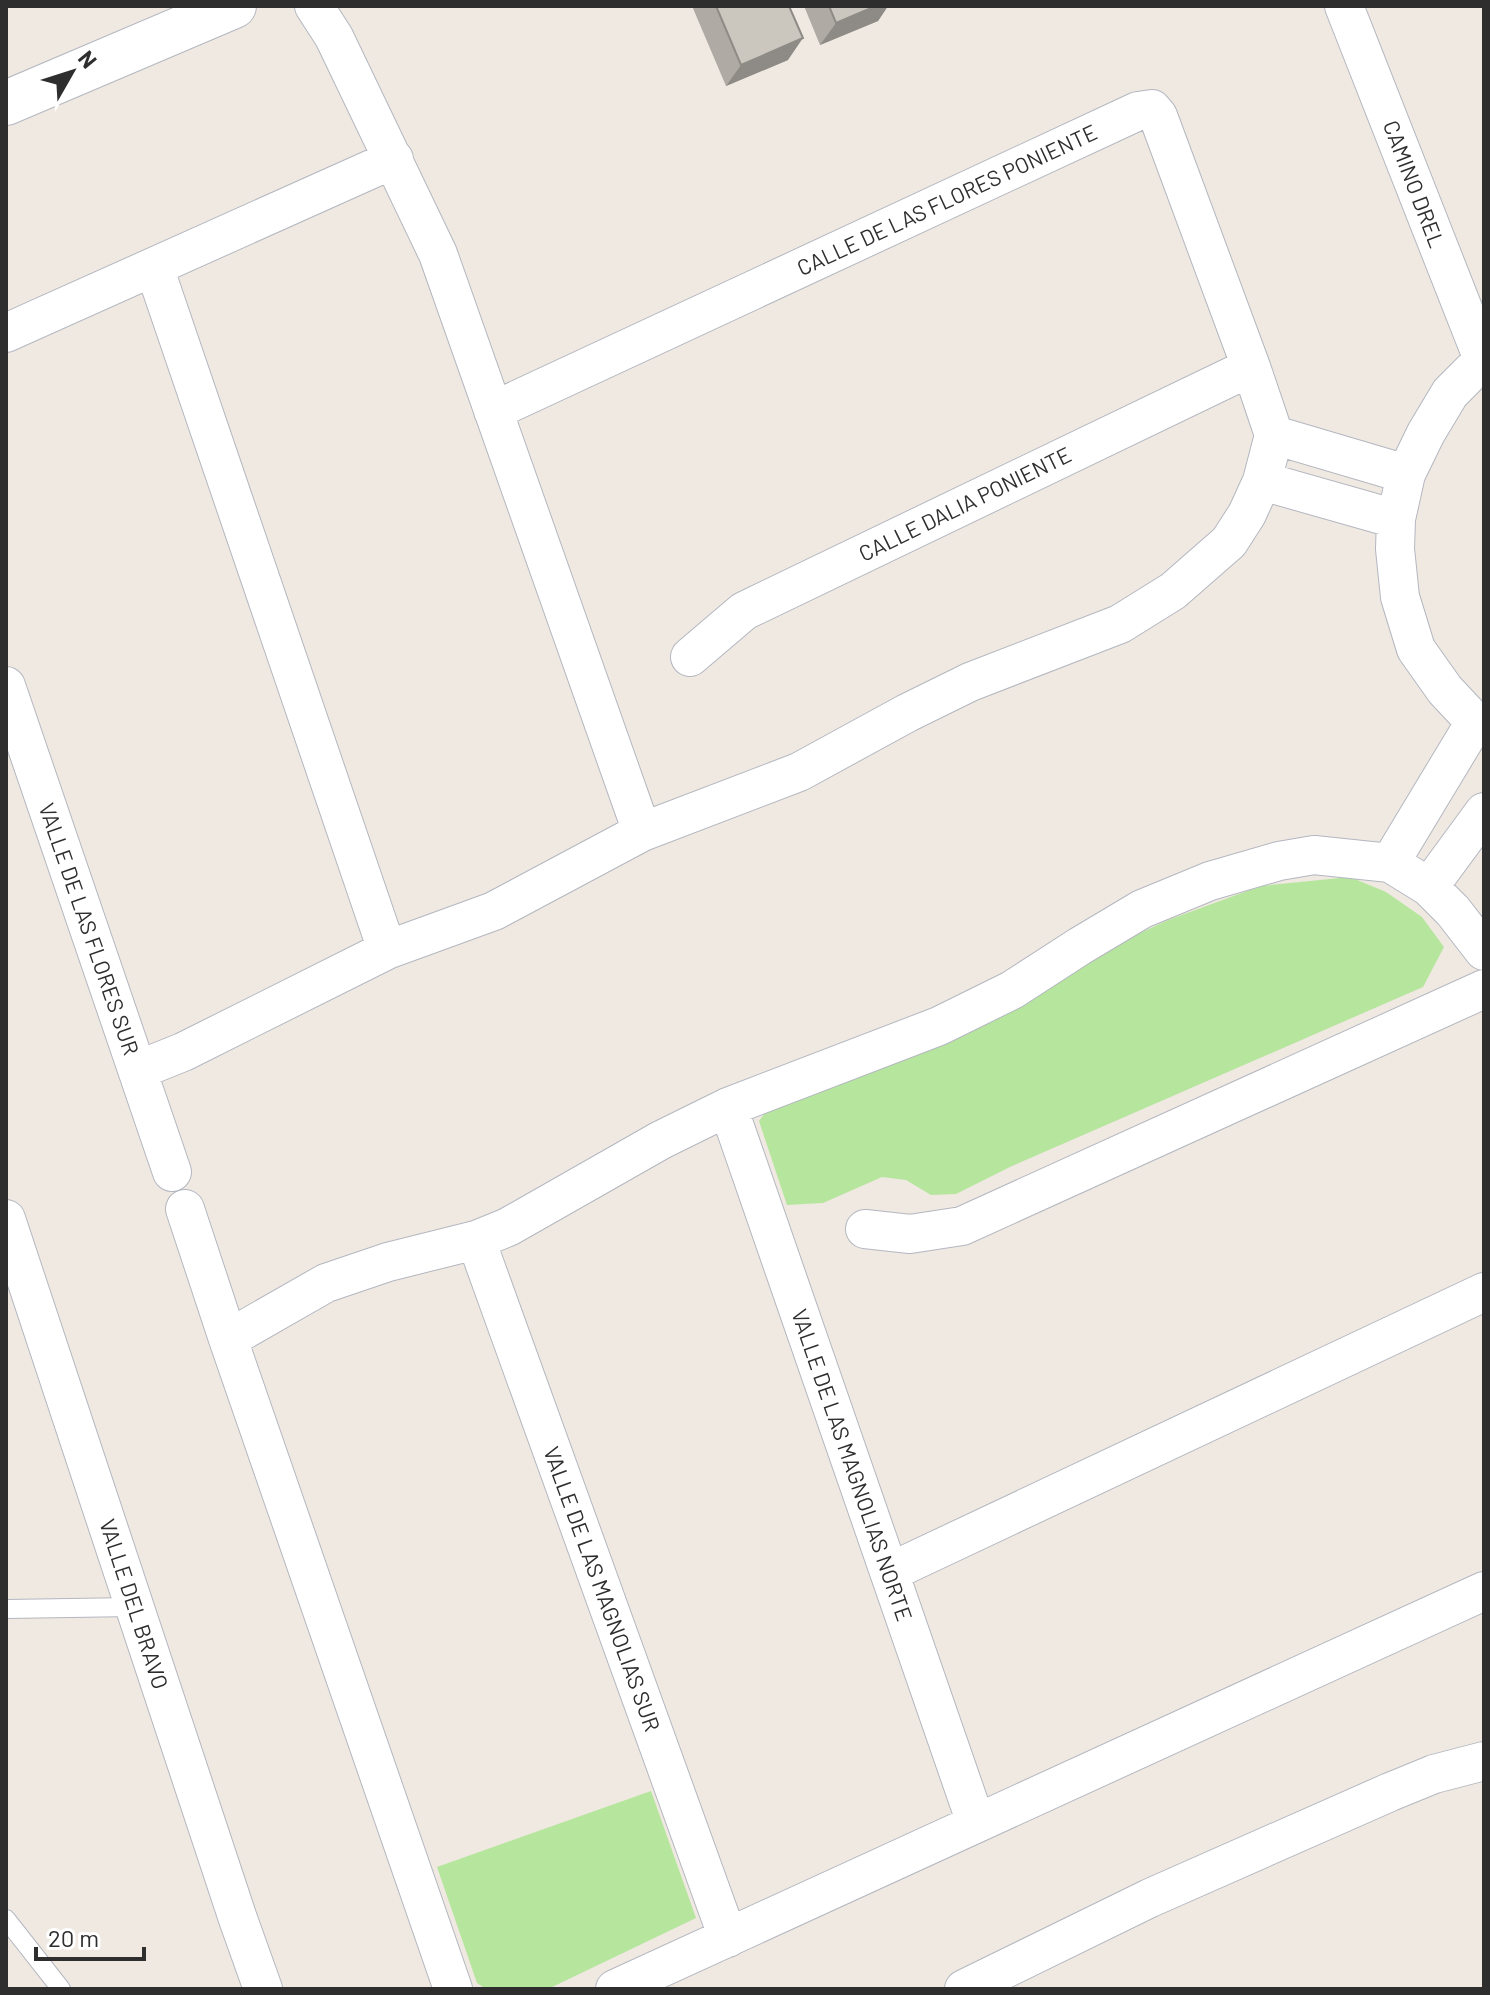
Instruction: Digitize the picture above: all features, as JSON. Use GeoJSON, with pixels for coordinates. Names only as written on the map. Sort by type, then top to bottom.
{"type":"FeatureCollection","features":[{"type":"Feature","properties":{"kind":"street"},"geometry":{"type":"LineString","coordinates":[[6,103],[234,6]]}},
{"type":"Feature","properties":{"kind":"street"},"geometry":{"type":"LineString","coordinates":[[314,6],[334,37],[438,254],[642,832]]}},
{"type":"Feature","properties":{"kind":"street","name":"CAMINO DREL"},"geometry":{"type":"LineString","coordinates":[[1344,6],[1484,361]]}},
{"type":"Feature","properties":{"kind":"street","name":"CALLE DE LAS FLORES PONIENTE"},"geometry":{"type":"LineString","coordinates":[[493,411],[1147,109],[1152,109],[1158,116],[1251,367]]}},
{"type":"Feature","properties":{"kind":"street"},"geometry":{"type":"LineString","coordinates":[[6,333],[394,159]]}},
{"type":"Feature","properties":{"kind":"street"},"geometry":{"type":"LineString","coordinates":[[154,267],[387,950]]}},
{"type":"Feature","properties":{"kind":"street"},"geometry":{"type":"LineString","coordinates":[[1390,863],[1480,725],[1445,690],[1416,649],[1400,597],[1395,549],[1396,519],[1406,474],[1450,393],[1484,361]]}},
{"type":"Feature","properties":{"kind":"street"},"geometry":{"type":"LineString","coordinates":[[138,1070],[183,1052],[387,950],[494,911],[642,832],[799,772],[970,682],[1120,624],[1173,591],[1229,542],[1247,514],[1262,481],[1274,435],[1251,367]]}},
{"type":"Feature","properties":{"kind":"street","name":"CALLE DALIA PONIENTE"},"geometry":{"type":"LineString","coordinates":[[690,657],[744,611],[1251,367]]}},
{"type":"Feature","properties":{"kind":"street"},"geometry":{"type":"LineString","coordinates":[[1274,435],[1406,474]]}},
{"type":"Feature","properties":{"kind":"street"},"geometry":{"type":"LineString","coordinates":[[1262,481],[1396,519]]}},
{"type":"Feature","properties":{"kind":"street","name":"VALLE DE LAS FLORES SUR"},"geometry":{"type":"LineString","coordinates":[[6,686],[172,1172]]}},
{"type":"Feature","properties":{"kind":"street"},"geometry":{"type":"LineString","coordinates":[[1429,887],[1484,812]]}},
{"type":"Feature","properties":{"kind":"street"},"geometry":{"type":"LineString","coordinates":[[228,1339],[326,1283],[388,1262],[476,1240],[508,1227],[661,1140],[728,1107],[939,1026],[1012,990],[1142,909],[1210,881],[1279,861],[1314,855],[1390,863],[1429,887],[1453,911],[1484,951]]}},
{"type":"Feature","properties":{"kind":"street"},"geometry":{"type":"LineString","coordinates":[[865,1229],[910,1234],[962,1226],[1484,989]]}},
{"type":"Feature","properties":{"kind":"street","name":"VALLE DE LAS MAGNOLIAS NORTE"},"geometry":{"type":"LineString","coordinates":[[728,1107],[976,1823]]}},
{"type":"Feature","properties":{"kind":"street"},"geometry":{"type":"LineString","coordinates":[[185,1209],[453,1989]]}},
{"type":"Feature","properties":{"kind":"street","name":"VALLE DEL BRAVO"},"geometry":{"type":"LineString","coordinates":[[6,1219],[263,1989]]}},
{"type":"Feature","properties":{"kind":"street","name":"VALLE DE LAS MAGNOLIAS SUR"},"geometry":{"type":"LineString","coordinates":[[476,1240],[728,1938]]}},
{"type":"Feature","properties":{"kind":"street"},"geometry":{"type":"LineString","coordinates":[[890,1572],[1484,1292]]}},
{"type":"Feature","properties":{"kind":"street"},"geometry":{"type":"LineString","coordinates":[[615,1989],[1484,1591]]}},
{"type":"Feature","properties":{"kind":"street"},"geometry":{"type":"LineString","coordinates":[[964,1989],[1150,1898],[1390,1792],[1434,1774],[1484,1761]]}},
{"type":"Feature","properties":{"kind":"lane"},"geometry":{"type":"LineString","coordinates":[[6,1609],[134,1607]]}},
{"type":"Feature","properties":{"kind":"lane"},"geometry":{"type":"LineString","coordinates":[[6,1919],[61,1989]]}},
{"type":"Feature","properties":{"kind":"green space"},"geometry":{"type":"Polygon","coordinates":[[[1350,877],[1386,892],[1422,917],[1444,947],[1423,987],[1012,1166],[956,1194],[931,1195],[906,1180],[882,1177],[823,1203],[787,1205],[759,1121],[767,1110],[817,1082],[994,1021],[1030,992],[1087,958],[1168,920],[1261,886],[1350,877]]]}},
{"type":"Feature","properties":{"kind":"green space"},"geometry":{"type":"Polygon","coordinates":[[[651,1791],[696,1918],[548,1989],[486,1989],[477,1983],[437,1867],[651,1791]]]}},
{"type":"Feature","properties":{"kind":"building"},"geometry":{"type":"Polygon","coordinates":[[[716,6],[789,6],[803,38],[741,65],[716,6]]]}},
{"type":"Feature","properties":{"kind":"building"},"geometry":{"type":"Polygon","coordinates":[[[829,6],[876,6],[836,23],[829,6]]]}}]}
